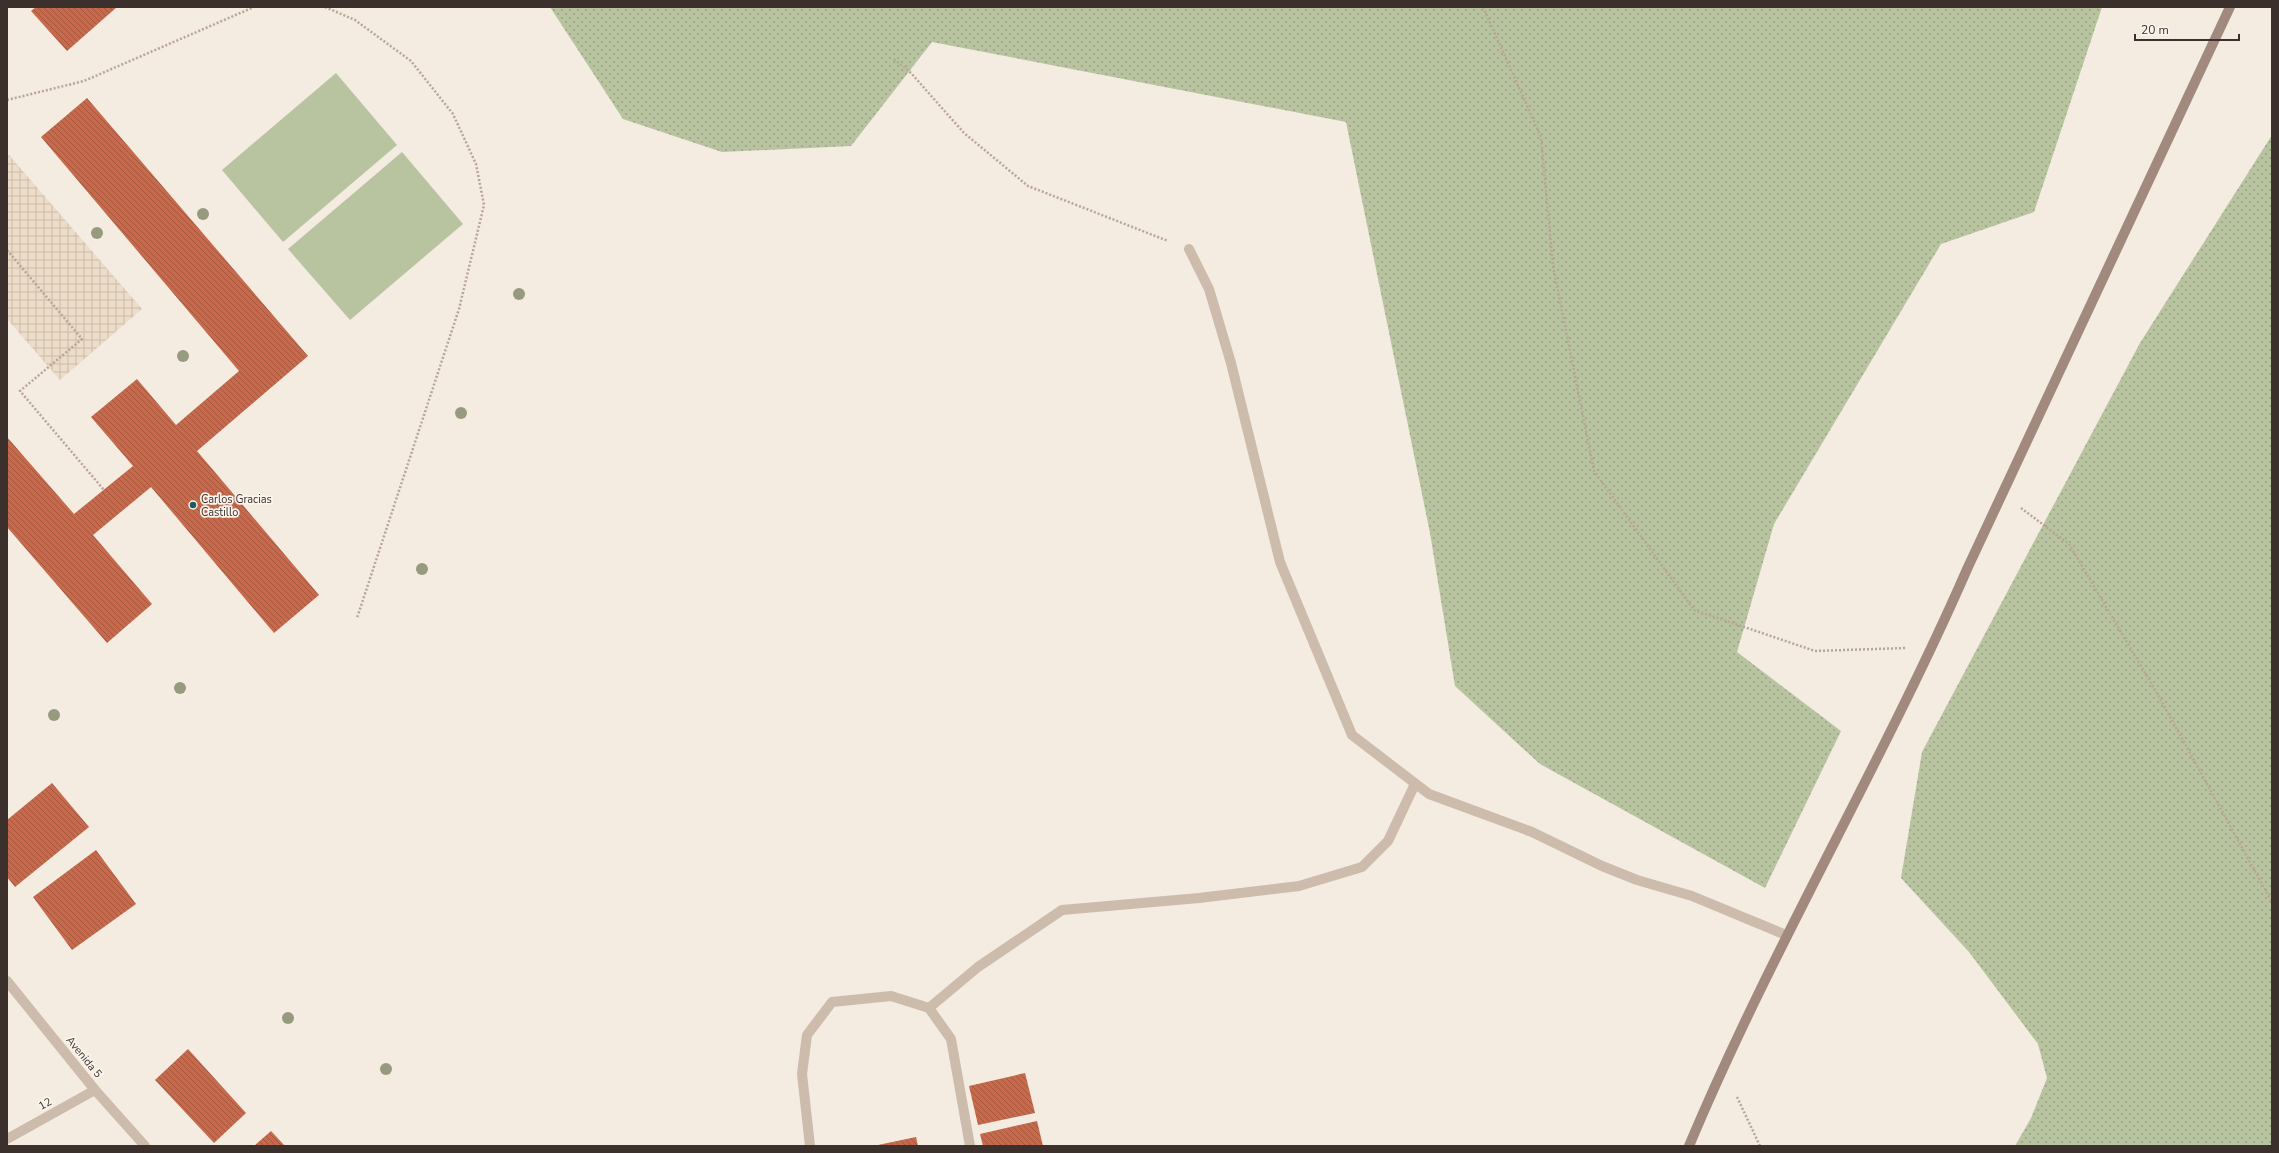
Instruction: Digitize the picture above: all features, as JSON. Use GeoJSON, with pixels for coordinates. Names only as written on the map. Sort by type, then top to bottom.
{"type":"FeatureCollection","features":[{"type":"Feature","properties":{"kind":"main road"},"geometry":{"type":"LineString","coordinates":[[1689,1146],[1723,1066],[1786,935],[1934,647],[2003,494],[2230,7]]}},
{"type":"Feature","properties":{"kind":"street"},"geometry":{"type":"LineString","coordinates":[[1189,249],[1209,289],[1231,363],[1280,562],[1352,735],[1429,794],[1532,832],[1602,866],[1637,880],[1692,896],[1786,935]]}},
{"type":"Feature","properties":{"kind":"street"},"geometry":{"type":"LineString","coordinates":[[929,1008],[978,967],[1062,910],[1199,898],[1299,886],[1362,867],[1388,841],[1415,784]]}},
{"type":"Feature","properties":{"kind":"street","name":"Avenida 5"},"geometry":{"type":"LineString","coordinates":[[7,981],[95,1090],[145,1146]]}},
{"type":"Feature","properties":{"kind":"street"},"geometry":{"type":"LineString","coordinates":[[810,1146],[802,1074],[807,1035],[832,1002],[891,996],[929,1008],[951,1040],[970,1146]]}},
{"type":"Feature","properties":{"kind":"street","name":"12"},"geometry":{"type":"LineString","coordinates":[[7,1139],[95,1090]]}},
{"type":"Feature","properties":{"kind":"path"},"geometry":{"type":"LineString","coordinates":[[7,100],[84,81],[254,7]]}},
{"type":"Feature","properties":{"kind":"path"},"geometry":{"type":"LineString","coordinates":[[325,7],[355,20],[411,60],[453,114],[476,164],[484,205],[459,309],[357,618]]}},
{"type":"Feature","properties":{"kind":"path"},"geometry":{"type":"LineString","coordinates":[[1483,7],[1541,137],[1553,266],[1594,471],[1694,610],[1815,651],[1934,647]]}},
{"type":"Feature","properties":{"kind":"path"},"geometry":{"type":"LineString","coordinates":[[894,59],[911,73],[964,133],[1028,186],[1189,249]]}},
{"type":"Feature","properties":{"kind":"path"},"geometry":{"type":"LineString","coordinates":[[7,250],[82,339],[20,391],[104,490]]}},
{"type":"Feature","properties":{"kind":"path"},"geometry":{"type":"LineString","coordinates":[[2003,494],[2069,544],[2158,695],[2272,902]]}},
{"type":"Feature","properties":{"kind":"path"},"geometry":{"type":"LineString","coordinates":[[1723,1066],[1760,1146]]}},
{"type":"Feature","properties":{"kind":"green space"},"geometry":{"type":"Polygon","coordinates":[[[550,7],[2102,7],[2034,212],[1941,244],[1774,524],[1737,652],[1841,731],[1765,888],[1540,764],[1455,686],[1430,533],[1346,122],[932,42],[851,146],[722,152],[623,119],[550,7]]]}},
{"type":"Feature","properties":{"kind":"green space"},"geometry":{"type":"Polygon","coordinates":[[[336,73],[397,145],[283,242],[222,170],[336,73]]]}},
{"type":"Feature","properties":{"kind":"green space"},"geometry":{"type":"Polygon","coordinates":[[[2272,135],[2272,1146],[2015,1146],[2031,1118],[2047,1078],[2038,1044],[1969,952],[1901,878],[1922,752],[2140,343],[2272,135]]]}},
{"type":"Feature","properties":{"kind":"green space"},"geometry":{"type":"Polygon","coordinates":[[[402,152],[463,224],[350,320],[288,249],[402,152]]]}},
{"type":"Feature","properties":{"kind":"shaded area"},"geometry":{"type":"Polygon","coordinates":[[[9,155],[142,309],[60,380],[7,319],[7,157],[9,155]]]}},
{"type":"Feature","properties":{"kind":"building"},"geometry":{"type":"Polygon","coordinates":[[[36,7],[117,7],[67,51],[31,11],[36,7]]]}},
{"type":"Feature","properties":{"kind":"building"},"geometry":{"type":"Polygon","coordinates":[[[87,98],[308,356],[197,451],[319,595],[274,633],[151,487],[93,535],[152,604],[107,643],[7,527],[7,437],[74,514],[133,466],[91,417],[137,379],[176,425],[239,371],[41,137],[87,98]]]}},
{"type":"Feature","properties":{"kind":"building"},"geometry":{"type":"Polygon","coordinates":[[[52,783],[89,827],[15,887],[7,877],[7,820],[52,783]]]}},
{"type":"Feature","properties":{"kind":"building"},"geometry":{"type":"Polygon","coordinates":[[[96,850],[136,904],[72,950],[33,897],[96,850]]]}},
{"type":"Feature","properties":{"kind":"building"},"geometry":{"type":"Polygon","coordinates":[[[188,1049],[246,1113],[214,1143],[155,1080],[188,1049]]]}},
{"type":"Feature","properties":{"kind":"building"},"geometry":{"type":"Polygon","coordinates":[[[1025,1073],[1035,1113],[978,1125],[969,1086],[1025,1073]]]}},
{"type":"Feature","properties":{"kind":"building"},"geometry":{"type":"Polygon","coordinates":[[[1037,1121],[1043,1146],[983,1146],[980,1134],[1037,1121]]]}},
{"type":"Feature","properties":{"kind":"building"},"geometry":{"type":"Polygon","coordinates":[[[271,1131],[285,1146],[254,1146],[271,1131]]]}},
{"type":"Feature","properties":{"kind":"building"},"geometry":{"type":"Polygon","coordinates":[[[916,1137],[918,1146],[878,1146],[878,1145],[916,1137]]]}},
{"type":"Feature","properties":{"kind":"place","name":"Carlos Gracias Castillo"},"geometry":{"type":"Point","coordinates":[193,505]}}]}
